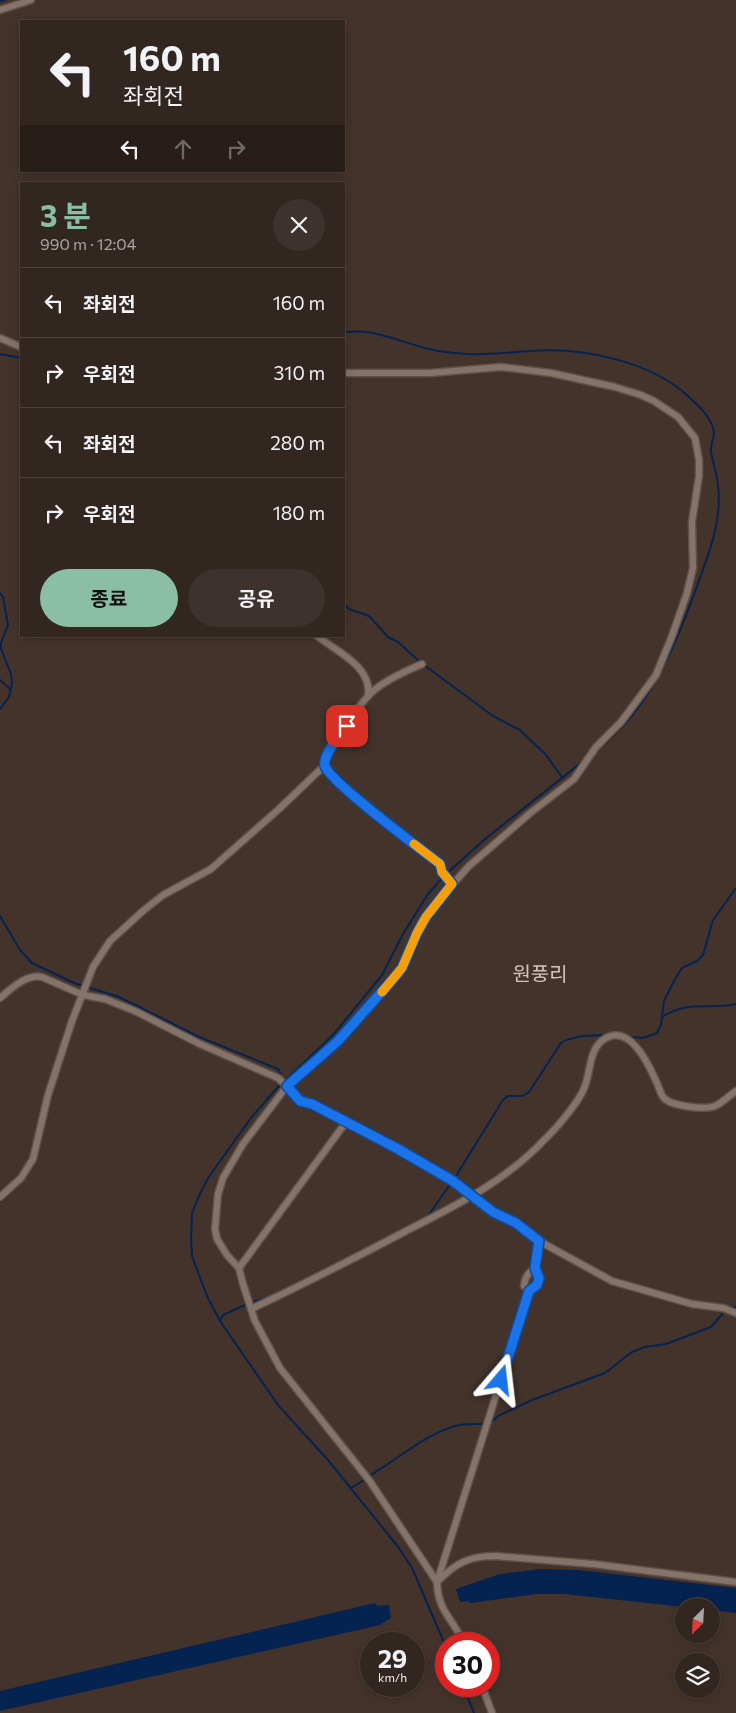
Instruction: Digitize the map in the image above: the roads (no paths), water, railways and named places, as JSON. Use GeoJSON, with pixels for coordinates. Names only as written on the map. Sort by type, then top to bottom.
{"type":"FeatureCollection","features":[{"type":"Feature","properties":{"kind":"street"},"geometry":{"type":"LineString","coordinates":[[0,10],[31,0]]}},
{"type":"Feature","properties":{"kind":"street"},"geometry":{"type":"LineString","coordinates":[[0,338],[20,347]]}},
{"type":"Feature","properties":{"kind":"street"},"geometry":{"type":"LineString","coordinates":[[345,374],[430,373],[501,368],[551,373],[642,395],[654,401],[678,417],[695,438],[698,447],[699,476],[691,539],[693,568],[687,593],[672,636],[656,674],[621,722],[596,747],[574,780],[485,851],[452,884],[426,917],[402,968],[338,1041],[287,1086],[243,1144],[223,1178],[218,1194],[215,1223],[217,1239],[227,1255],[239,1268],[251,1309],[280,1368],[369,1480],[437,1582]]}},
{"type":"Feature","properties":{"kind":"street"},"geometry":{"type":"LineString","coordinates":[[318,637],[354,662],[359,668],[368,683],[368,697]]}},
{"type":"Feature","properties":{"kind":"street"},"geometry":{"type":"LineString","coordinates":[[0,1197],[21,1178],[34,1159],[48,1094],[72,1022],[84,995],[93,967],[110,941],[144,910],[163,896],[211,868],[279,809],[325,765],[331,748],[372,692],[401,673],[422,664]]}},
{"type":"Feature","properties":{"kind":"street"},"geometry":{"type":"LineString","coordinates":[[325,765],[329,773],[349,792],[440,864],[442,872],[452,884]]}},
{"type":"Feature","properties":{"kind":"street"},"geometry":{"type":"LineString","coordinates":[[0,998],[26,978],[35,976],[67,986],[84,995],[105,999],[135,1011],[200,1044],[278,1078],[300,1101],[312,1104],[398,1149],[453,1181],[493,1212],[516,1223],[539,1241],[601,1275],[623,1285],[692,1304],[723,1308],[736,1312]]}},
{"type":"Feature","properties":{"kind":"street"},"geometry":{"type":"LineString","coordinates":[[251,1309],[345,1264],[472,1197],[521,1162],[553,1131],[584,1088],[595,1048],[610,1036],[627,1039],[634,1044],[647,1062],[663,1098],[668,1102],[710,1108],[736,1091]]}},
{"type":"Feature","properties":{"kind":"street"},"geometry":{"type":"LineString","coordinates":[[239,1268],[346,1122]]}},
{"type":"Feature","properties":{"kind":"street"},"geometry":{"type":"LineString","coordinates":[[457,1632],[440,1604],[437,1582],[529,1291],[537,1285],[539,1278],[535,1268],[539,1241]]}},
{"type":"Feature","properties":{"kind":"street"},"geometry":{"type":"LineString","coordinates":[[529,1291],[524,1286],[525,1279],[535,1268]]}},
{"type":"Feature","properties":{"kind":"street"},"geometry":{"type":"LineString","coordinates":[[437,1582],[457,1564],[480,1556],[592,1564],[736,1582]]}},
{"type":"Feature","properties":{"kind":"street"},"geometry":{"type":"LineString","coordinates":[[486,1697],[492,1713]]}},
{"type":"Feature","properties":{"kind":"water"},"geometry":{"type":"Polygon","coordinates":[[[541,1569],[578,1570],[736,1588],[736,1613],[720,1611],[720,1598],[675,1598],[675,1606],[564,1594],[536,1594],[471,1603],[468,1601],[460,1602],[456,1589],[500,1574],[541,1569]]]}},
{"type":"Feature","properties":{"kind":"water"},"geometry":{"type":"Polygon","coordinates":[[[375,1603],[378,1606],[389,1605],[391,1618],[380,1625],[0,1711],[0,1691],[375,1603]]]}},
{"type":"Feature","properties":{"kind":"waterway"},"geometry":{"type":"LineString","coordinates":[[0,1],[4,0]]}},
{"type":"Feature","properties":{"kind":"waterway"},"geometry":{"type":"LineString","coordinates":[[345,332],[375,333],[429,349],[452,353],[483,354],[551,350],[572,351],[614,359],[635,365],[672,384],[692,400],[711,423],[714,433],[711,452],[719,497],[715,533],[708,555],[682,626],[660,672],[633,715],[616,734],[596,751]]}},
{"type":"Feature","properties":{"kind":"waterway"},"geometry":{"type":"LineString","coordinates":[[0,354],[20,358]]}},
{"type":"Feature","properties":{"kind":"waterway"},"geometry":{"type":"LineString","coordinates":[[0,593],[3,597],[8,625],[1,643],[1,649],[11,674],[12,683],[9,697],[0,709]]}},
{"type":"Feature","properties":{"kind":"waterway"},"geometry":{"type":"LineString","coordinates":[[345,605],[349,609],[369,616],[388,637],[398,642],[420,662]]}},
{"type":"Feature","properties":{"kind":"waterway"},"geometry":{"type":"LineString","coordinates":[[424,665],[493,716],[520,730],[546,755],[562,777]]}},
{"type":"Feature","properties":{"kind":"waterway"},"geometry":{"type":"LineString","coordinates":[[0,680],[11,690]]}},
{"type":"Feature","properties":{"kind":"waterway"},"geometry":{"type":"LineString","coordinates":[[440,1632],[412,1568],[399,1548],[328,1460],[278,1405],[220,1321],[207,1296],[192,1256],[192,1213],[208,1178],[251,1118],[276,1089],[333,1035],[382,975],[403,934],[428,894],[444,876],[484,840],[582,762]]}},
{"type":"Feature","properties":{"kind":"waterway"},"geometry":{"type":"LineString","coordinates":[[628,1037],[643,1038],[657,1033],[661,1025],[664,1001],[675,979],[682,968],[697,961],[703,955],[713,920],[736,888]]}},
{"type":"Feature","properties":{"kind":"waterway"},"geometry":{"type":"LineString","coordinates":[[0,916],[20,950],[32,963],[74,983],[119,997],[197,1036],[278,1069],[281,1074],[280,1077]]}},
{"type":"Feature","properties":{"kind":"waterway"},"geometry":{"type":"LineString","coordinates":[[662,1017],[671,1012],[689,1007],[736,1004]]}},
{"type":"Feature","properties":{"kind":"waterway"},"geometry":{"type":"LineString","coordinates":[[454,1179],[503,1100],[508,1096],[523,1096],[529,1092],[561,1043],[582,1036],[606,1035]]}},
{"type":"Feature","properties":{"kind":"waterway"},"geometry":{"type":"LineString","coordinates":[[428,1216],[451,1183]]}},
{"type":"Feature","properties":{"kind":"waterway"},"geometry":{"type":"LineString","coordinates":[[251,1302],[268,1298]]}},
{"type":"Feature","properties":{"kind":"waterway"},"geometry":{"type":"LineString","coordinates":[[220,1321],[223,1315],[247,1304]]}},
{"type":"Feature","properties":{"kind":"waterway"},"geometry":{"type":"LineString","coordinates":[[729,1308],[736,1307]]}},
{"type":"Feature","properties":{"kind":"waterway"},"geometry":{"type":"LineString","coordinates":[[490,1423],[498,1416],[532,1400],[605,1373],[632,1352],[645,1347],[666,1344],[711,1327],[725,1311]]}},
{"type":"Feature","properties":{"kind":"waterway"},"geometry":{"type":"LineString","coordinates":[[369,1476],[432,1435],[462,1424],[483,1424]]}},
{"type":"Feature","properties":{"kind":"waterway"},"geometry":{"type":"LineString","coordinates":[[351,1488],[364,1480]]}},
{"type":"Feature","properties":{"kind":"waterway"},"geometry":{"type":"LineString","coordinates":[[467,1697],[474,1713]]}},
{"type":"Feature","properties":{"kind":"district","name":"원풍리"},"geometry":{"type":"Point","coordinates":[540,974]}}]}
